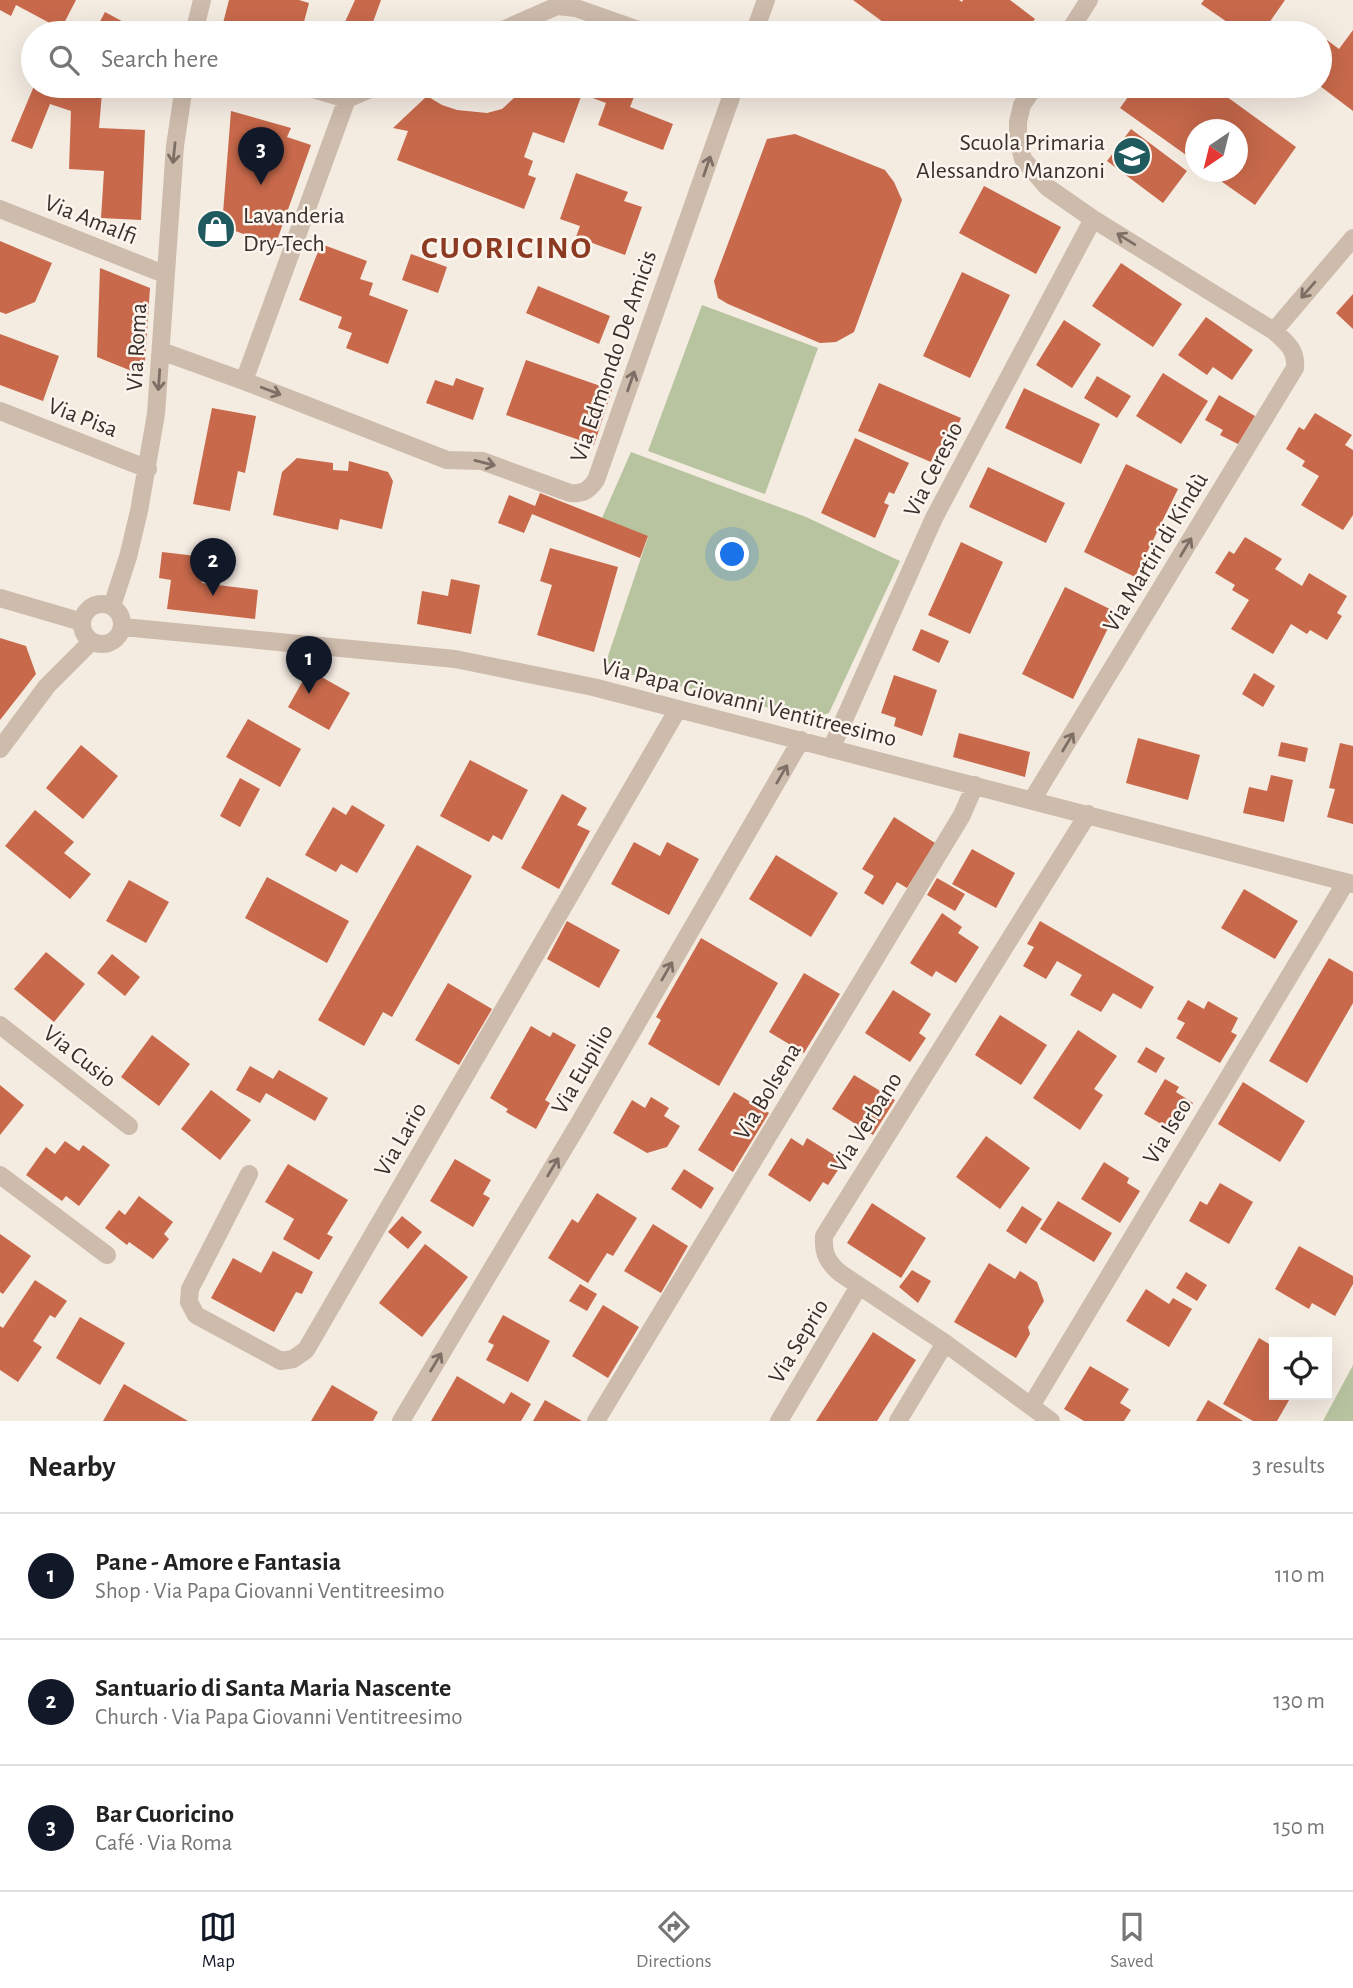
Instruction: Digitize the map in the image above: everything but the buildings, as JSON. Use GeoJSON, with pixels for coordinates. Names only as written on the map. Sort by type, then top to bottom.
{"type":"FeatureCollection","features":[{"type":"Feature","properties":{"kind":"street"},"geometry":{"type":"LineString","coordinates":[[197,21],[202,0]]}},
{"type":"Feature","properties":{"kind":"street"},"geometry":{"type":"LineString","coordinates":[[758,21],[766,0]]}},
{"type":"Feature","properties":{"kind":"street"},"geometry":{"type":"LineString","coordinates":[[1075,21],[1088,0]]}},
{"type":"Feature","properties":{"kind":"street"},"geometry":{"type":"LineString","coordinates":[[523,21],[557,6],[576,8],[613,21]]}},
{"type":"Feature","properties":{"kind":"street","name":"Via Roma"},"geometry":{"type":"LineString","coordinates":[[112,606],[128,557],[148,469],[156,414],[164,274],[175,146],[182,98]]}},
{"type":"Feature","properties":{"kind":"street"},"geometry":{"type":"LineString","coordinates":[[244,381],[347,99],[344,98]]}},
{"type":"Feature","properties":{"kind":"street","name":"Via Edmondo De Amicis"},"geometry":{"type":"LineString","coordinates":[[161,351],[447,460],[482,461],[570,493],[581,494],[590,489],[596,480],[731,98]]}},
{"type":"Feature","properties":{"kind":"street","name":"Via Martiri di Kindù"},"geometry":{"type":"LineString","coordinates":[[1027,98],[1018,122],[1018,139],[1023,159],[1047,187],[1093,219],[1274,331],[1289,345],[1296,357],[1295,368],[1032,800]]}},
{"type":"Feature","properties":{"kind":"street","name":"Via Amalfi"},"geometry":{"type":"LineString","coordinates":[[0,209],[164,274]]}},
{"type":"Feature","properties":{"kind":"street","name":"Via Ceresio"},"geometry":{"type":"LineString","coordinates":[[831,749],[934,518],[1093,219]]}},
{"type":"Feature","properties":{"kind":"street"},"geometry":{"type":"LineString","coordinates":[[1274,331],[1353,238]]}},
{"type":"Feature","properties":{"kind":"street","name":"Via Pisa"},"geometry":{"type":"LineString","coordinates":[[0,411],[148,469]]}},
{"type":"Feature","properties":{"kind":"street"},"geometry":{"type":"LineString","coordinates":[[0,598],[82,622]]}},
{"type":"Feature","properties":{"kind":"street"},"geometry":{"type":"LineString","coordinates":[[93,606],[112,606],[122,619],[122,627],[114,641],[107,644],[91,642],[86,637],[83,615],[93,606]]}},
{"type":"Feature","properties":{"kind":"street","name":"Via Papa Giovanni Ventitreesimo"},"geometry":{"type":"LineString","coordinates":[[122,627],[455,659],[593,687],[1349,883]]}},
{"type":"Feature","properties":{"kind":"street"},"geometry":{"type":"LineString","coordinates":[[0,749],[47,687],[91,642]]}},
{"type":"Feature","properties":{"kind":"street","name":"Via Lario"},"geometry":{"type":"LineString","coordinates":[[249,1174],[190,1289],[189,1302],[196,1315],[281,1361],[293,1359],[306,1350],[678,709]]}},
{"type":"Feature","properties":{"kind":"street","name":"Via Eupilio"},"geometry":{"type":"LineString","coordinates":[[401,1421],[578,1125],[801,740]]}},
{"type":"Feature","properties":{"kind":"street","name":"Via Bolsena"},"geometry":{"type":"LineString","coordinates":[[596,1421],[962,815],[975,785]]}},
{"type":"Feature","properties":{"kind":"street","name":"Via Verbano"},"geometry":{"type":"LineString","coordinates":[[1051,1421],[945,1343],[840,1273],[826,1259],[823,1248],[824,1236],[1088,814]]}},
{"type":"Feature","properties":{"kind":"street","name":"Via Iseo"},"geometry":{"type":"LineString","coordinates":[[1031,1406],[1349,883]]}},
{"type":"Feature","properties":{"kind":"street","name":"Via Cusio"},"geometry":{"type":"LineString","coordinates":[[0,1025],[129,1126]]}},
{"type":"Feature","properties":{"kind":"street"},"geometry":{"type":"LineString","coordinates":[[0,1175],[107,1255]]}},
{"type":"Feature","properties":{"kind":"street","name":"Via Seprio"},"geometry":{"type":"LineString","coordinates":[[779,1421],[859,1286]]}},
{"type":"Feature","properties":{"kind":"street"},"geometry":{"type":"LineString","coordinates":[[898,1421],[945,1343]]}},
{"type":"Feature","properties":{"kind":"green space"},"geometry":{"type":"Polygon","coordinates":[[[702,305],[818,348],[765,494],[648,451],[702,305]]]}},
{"type":"Feature","properties":{"kind":"green space"},"geometry":{"type":"Polygon","coordinates":[[[631,452],[806,517],[900,561],[829,713],[812,718],[604,668],[648,537],[602,518],[631,452]]]}},
{"type":"Feature","properties":{"kind":"green space"},"geometry":{"type":"Polygon","coordinates":[[[1353,1365],[1353,1421],[1323,1421],[1353,1365]]]}},
{"type":"Feature","properties":{"kind":"place","name":"Scuola Primaria Alessandro Manzoni"},"geometry":{"type":"Point","coordinates":[1132,156]}},
{"type":"Feature","properties":{"kind":"place","name":"Bar Cuoricino"},"geometry":{"type":"Point","coordinates":[261,185]}},
{"type":"Feature","properties":{"kind":"place","name":"Lavanderia Dry-Tech"},"geometry":{"type":"Point","coordinates":[216,229]}},
{"type":"Feature","properties":{"kind":"place","name":"Santuario di Santa Maria Nascente"},"geometry":{"type":"Point","coordinates":[213,596]}},
{"type":"Feature","properties":{"kind":"place","name":"Pane - Amore e Fantasia"},"geometry":{"type":"Point","coordinates":[309,694]}},
{"type":"Feature","properties":{"kind":"district","name":"CUORICINO"},"geometry":{"type":"Point","coordinates":[507,247]}}]}
